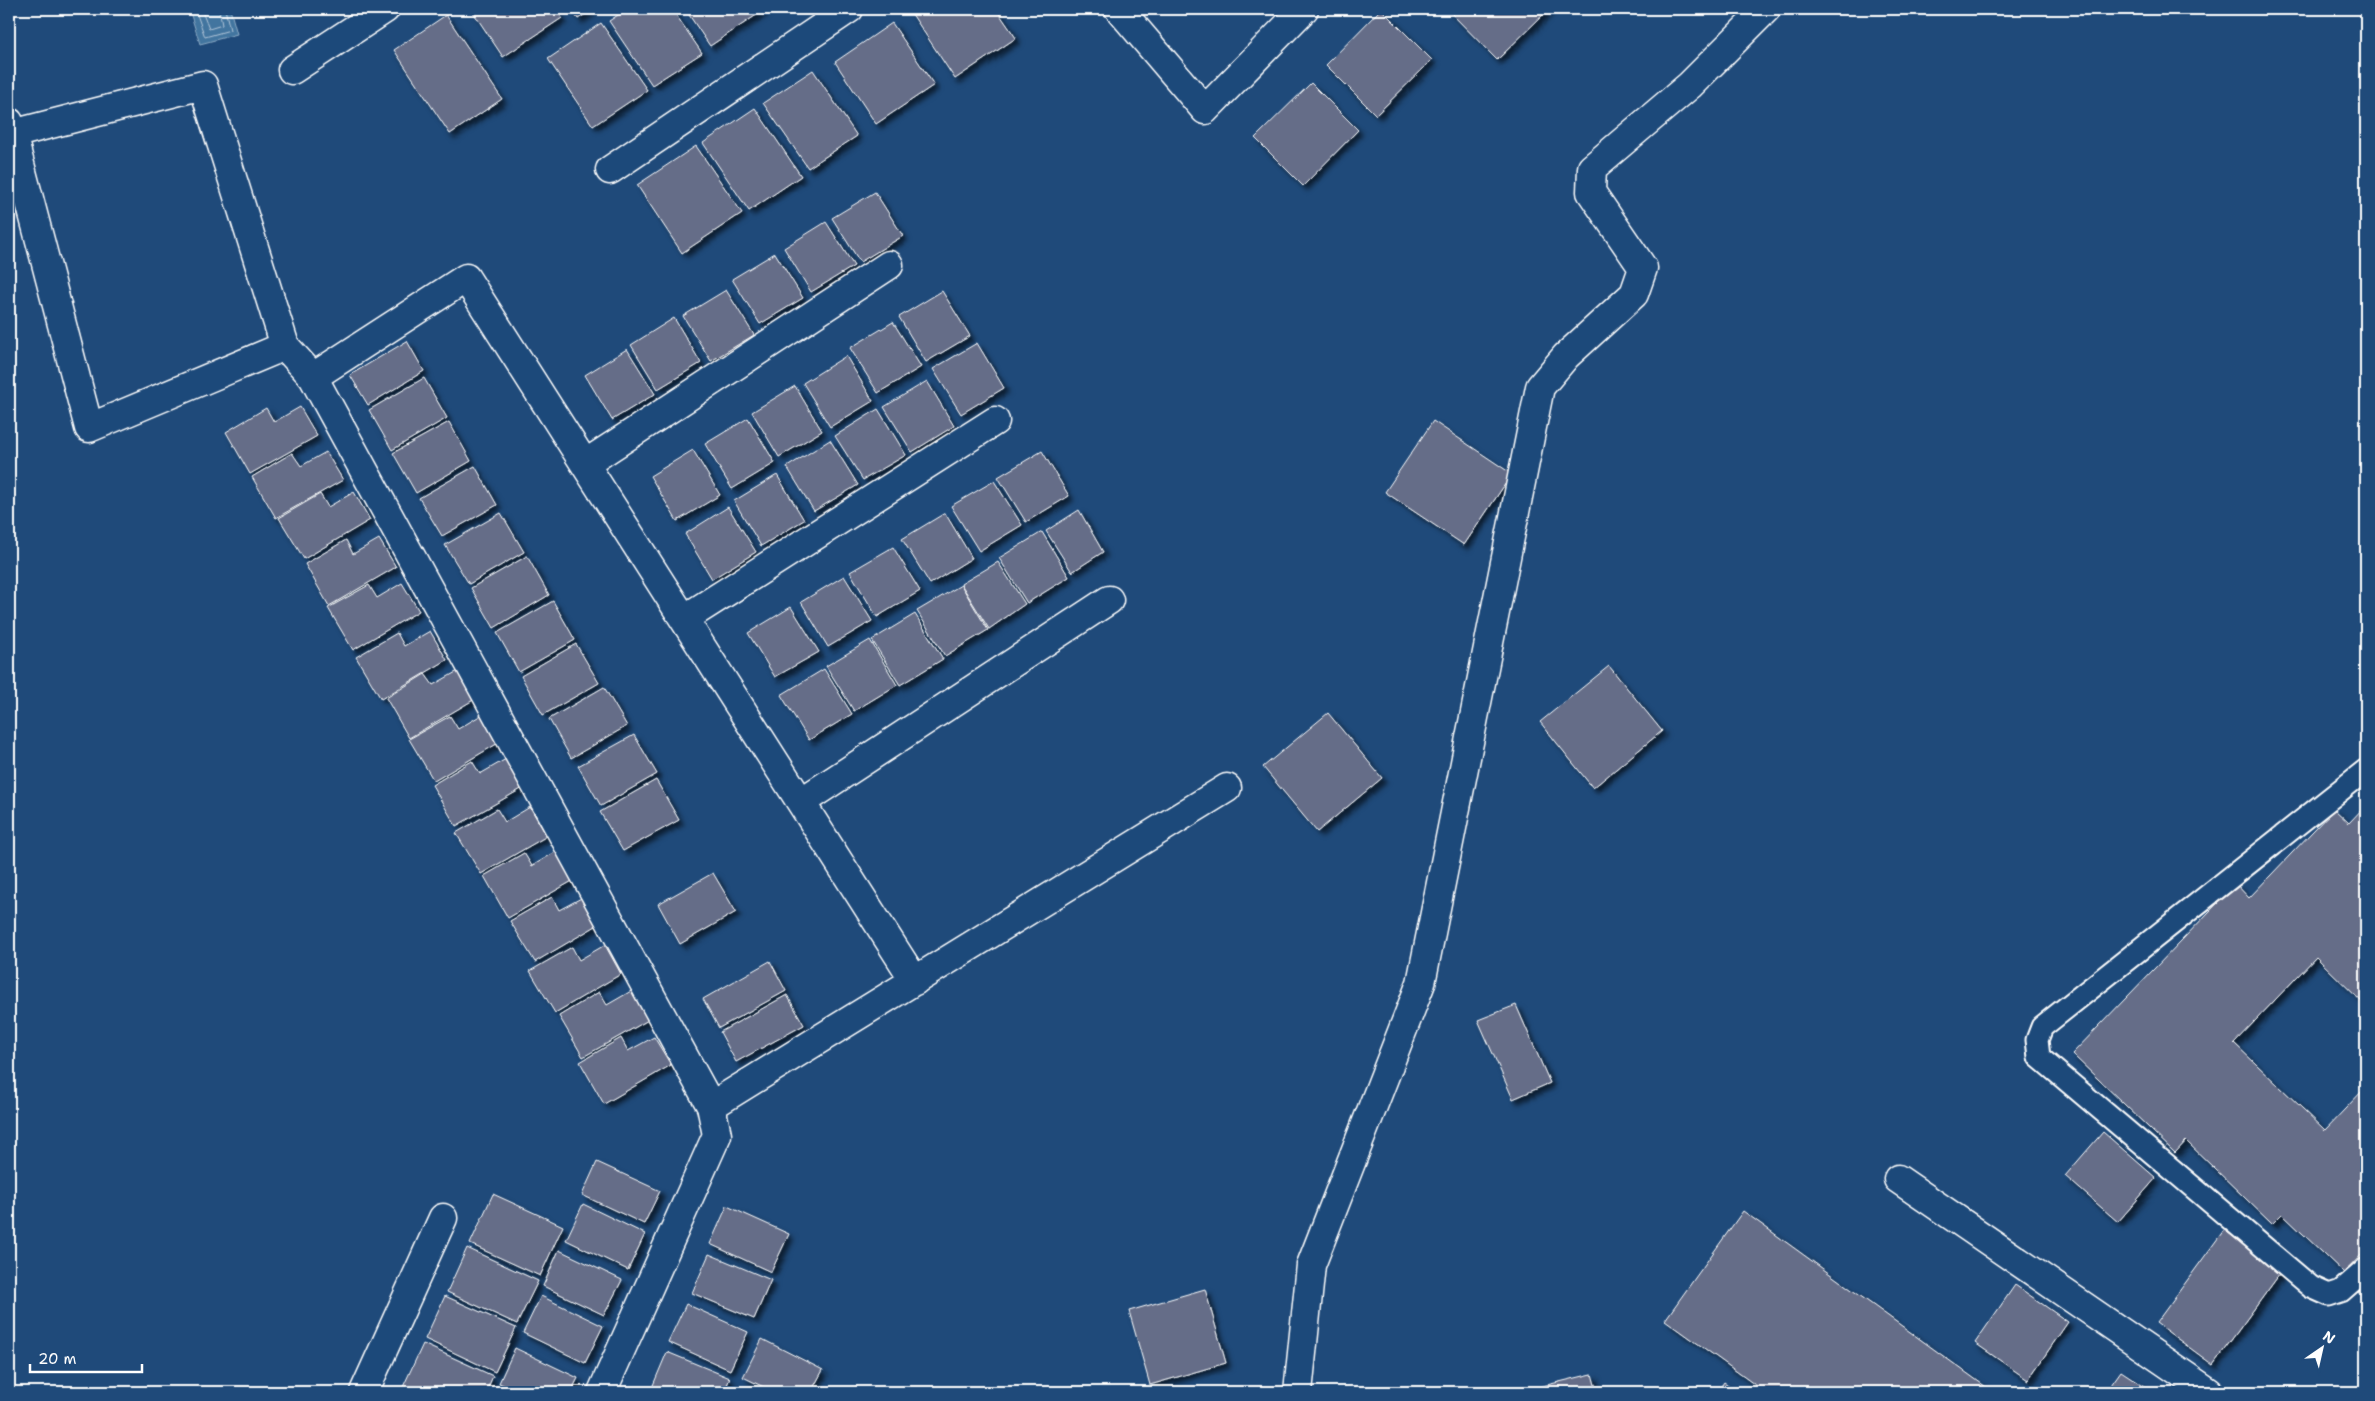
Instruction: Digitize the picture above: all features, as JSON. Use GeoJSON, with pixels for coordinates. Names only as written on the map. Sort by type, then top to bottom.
{"type":"FeatureCollection","features":[{"type":"Feature","properties":{"kind":"street"},"geometry":{"type":"LineString","coordinates":[[292,70],[384,9]]}},
{"type":"Feature","properties":{"kind":"street"},"geometry":{"type":"LineString","coordinates":[[610,170],[849,9]]}},
{"type":"Feature","properties":{"kind":"street"},"geometry":{"type":"LineString","coordinates":[[1119,9],[1205,110],[1304,9]]}},
{"type":"Feature","properties":{"kind":"street"},"geometry":{"type":"LineString","coordinates":[[1298,1392],[1311,1265],[1420,983],[1540,387],[1566,356],[1634,294],[1643,268],[1591,192],[1592,168],[1690,85],[1766,9]]}},
{"type":"Feature","properties":{"kind":"street"},"geometry":{"type":"LineString","coordinates":[[285,346],[89,428],[10,128],[203,85],[285,346],[313,377],[711,1106],[718,1135],[602,1392]]}},
{"type":"Feature","properties":{"kind":"street"},"geometry":{"type":"LineString","coordinates":[[585,464],[889,265]]}},
{"type":"Feature","properties":{"kind":"street"},"geometry":{"type":"LineString","coordinates":[[313,377],[466,278],[915,981]]}},
{"type":"Feature","properties":{"kind":"street"},"geometry":{"type":"LineString","coordinates":[[684,619],[995,421]]}},
{"type":"Feature","properties":{"kind":"street"},"geometry":{"type":"LineString","coordinates":[[801,802],[1109,600]]}},
{"type":"Feature","properties":{"kind":"street"},"geometry":{"type":"LineString","coordinates":[[711,1106],[1227,788]]}},
{"type":"Feature","properties":{"kind":"street"},"geometry":{"type":"LineString","coordinates":[[1898,1179],[2209,1392]]}},
{"type":"Feature","properties":{"kind":"street"},"geometry":{"type":"LineString","coordinates":[[364,1392],[443,1218]]}},
{"type":"Feature","properties":{"kind":"lane"},"geometry":{"type":"LineString","coordinates":[[2366,770],[2042,1028],[2037,1040],[2039,1057],[2311,1287],[2329,1295],[2341,1291],[2366,1269]]}},
{"type":"Feature","properties":{"kind":"water"},"geometry":{"type":"Polygon","coordinates":[[[189,9],[230,9],[237,34],[200,44],[189,9]]]}},
{"type":"Feature","properties":{"kind":"building"},"geometry":{"type":"Polygon","coordinates":[[[471,9],[556,9],[562,18],[503,57],[471,9]]]}},
{"type":"Feature","properties":{"kind":"building"},"geometry":{"type":"Polygon","coordinates":[[[571,9],[593,9],[578,19],[571,9]]]}},
{"type":"Feature","properties":{"kind":"building"},"geometry":{"type":"Polygon","coordinates":[[[627,9],[672,9],[702,53],[652,85],[609,21],[627,9]]]}},
{"type":"Feature","properties":{"kind":"building"},"geometry":{"type":"Polygon","coordinates":[[[685,9],[764,9],[764,10],[710,46],[685,9]]]}},
{"type":"Feature","properties":{"kind":"building"},"geometry":{"type":"Polygon","coordinates":[[[914,9],[996,9],[1016,38],[955,79],[910,11],[914,9]]]}},
{"type":"Feature","properties":{"kind":"building"},"geometry":{"type":"Polygon","coordinates":[[[1381,9],[1432,60],[1376,115],[1326,65],[1381,9]]]}},
{"type":"Feature","properties":{"kind":"building"},"geometry":{"type":"Polygon","coordinates":[[[1447,9],[1549,9],[1497,60],[1447,9]]]}},
{"type":"Feature","properties":{"kind":"building"},"geometry":{"type":"Polygon","coordinates":[[[446,15],[502,99],[450,134],[394,50],[446,15]]]}},
{"type":"Feature","properties":{"kind":"building"},"geometry":{"type":"Polygon","coordinates":[[[601,23],[647,90],[593,126],[548,59],[601,23]]]}},
{"type":"Feature","properties":{"kind":"building"},"geometry":{"type":"Polygon","coordinates":[[[892,23],[934,85],[876,124],[835,62],[892,23]]]}},
{"type":"Feature","properties":{"kind":"building"},"geometry":{"type":"Polygon","coordinates":[[[813,70],[857,136],[808,168],[763,103],[813,70]]]}},
{"type":"Feature","properties":{"kind":"building"},"geometry":{"type":"Polygon","coordinates":[[[1311,83],[1358,130],[1303,186],[1255,138],[1311,83]]]}},
{"type":"Feature","properties":{"kind":"building"},"geometry":{"type":"Polygon","coordinates":[[[755,108],[801,176],[749,211],[703,143],[755,108]]]}},
{"type":"Feature","properties":{"kind":"building"},"geometry":{"type":"Polygon","coordinates":[[[696,146],[742,213],[682,253],[637,185],[696,146]]]}},
{"type":"Feature","properties":{"kind":"building"},"geometry":{"type":"Polygon","coordinates":[[[875,192],[903,236],[860,262],[832,218],[875,192]]]}},
{"type":"Feature","properties":{"kind":"building"},"geometry":{"type":"Polygon","coordinates":[[[826,222],[854,266],[811,292],[784,248],[826,222]]]}},
{"type":"Feature","properties":{"kind":"building"},"geometry":{"type":"Polygon","coordinates":[[[775,253],[803,298],[760,324],[732,279],[775,253]]]}},
{"type":"Feature","properties":{"kind":"building"},"geometry":{"type":"Polygon","coordinates":[[[726,290],[754,335],[711,361],[683,316],[726,290]]]}},
{"type":"Feature","properties":{"kind":"building"},"geometry":{"type":"Polygon","coordinates":[[[942,291],[970,336],[926,362],[899,317],[942,291]]]}},
{"type":"Feature","properties":{"kind":"building"},"geometry":{"type":"Polygon","coordinates":[[[674,318],[701,363],[658,389],[631,345],[674,318]]]}},
{"type":"Feature","properties":{"kind":"building"},"geometry":{"type":"Polygon","coordinates":[[[893,322],[921,367],[878,393],[850,348],[893,322]]]}},
{"type":"Feature","properties":{"kind":"building"},"geometry":{"type":"Polygon","coordinates":[[[407,341],[424,371],[368,405],[350,375],[407,341]]]}},
{"type":"Feature","properties":{"kind":"building"},"geometry":{"type":"Polygon","coordinates":[[[977,343],[1004,388],[961,414],[933,369],[977,343]]]}},
{"type":"Feature","properties":{"kind":"building"},"geometry":{"type":"Polygon","coordinates":[[[627,349],[655,394],[612,420],[585,375],[627,349]]]}},
{"type":"Feature","properties":{"kind":"building"},"geometry":{"type":"Polygon","coordinates":[[[846,356],[873,401],[830,427],[803,383],[846,356]]]}},
{"type":"Feature","properties":{"kind":"building"},"geometry":{"type":"Polygon","coordinates":[[[424,378],[447,418],[392,450],[369,410],[424,378]]]}},
{"type":"Feature","properties":{"kind":"building"},"geometry":{"type":"Polygon","coordinates":[[[927,381],[954,426],[912,452],[884,407],[927,381]]]}},
{"type":"Feature","properties":{"kind":"building"},"geometry":{"type":"Polygon","coordinates":[[[795,386],[822,431],[779,457],[752,412],[795,386]]]}},
{"type":"Feature","properties":{"kind":"building"},"geometry":{"type":"Polygon","coordinates":[[[300,407],[317,436],[250,474],[226,432],[266,408],[274,422],[300,407]]]}},
{"type":"Feature","properties":{"kind":"building"},"geometry":{"type":"Polygon","coordinates":[[[878,409],[906,455],[863,480],[835,436],[878,409]]]}},
{"type":"Feature","properties":{"kind":"building"},"geometry":{"type":"Polygon","coordinates":[[[748,418],[775,463],[732,489],[705,444],[748,418]]]}},
{"type":"Feature","properties":{"kind":"building"},"geometry":{"type":"Polygon","coordinates":[[[1433,421],[1512,474],[1464,545],[1385,492],[1433,421]]]}},
{"type":"Feature","properties":{"kind":"building"},"geometry":{"type":"Polygon","coordinates":[[[449,422],[471,461],[416,493],[393,453],[449,422]]]}},
{"type":"Feature","properties":{"kind":"building"},"geometry":{"type":"Polygon","coordinates":[[[830,440],[858,485],[814,511],[787,467],[830,440]]]}},
{"type":"Feature","properties":{"kind":"building"},"geometry":{"type":"Polygon","coordinates":[[[693,450],[720,495],[677,521],[650,476],[693,450]]]}},
{"type":"Feature","properties":{"kind":"building"},"geometry":{"type":"Polygon","coordinates":[[[1042,451],[1069,496],[1026,522],[998,477],[1042,451]]]}},
{"type":"Feature","properties":{"kind":"building"},"geometry":{"type":"Polygon","coordinates":[[[326,452],[343,480],[276,518],[252,477],[292,453],[301,466],[326,452]]]}},
{"type":"Feature","properties":{"kind":"building"},"geometry":{"type":"Polygon","coordinates":[[[475,466],[497,505],[442,536],[419,498],[475,466]]]}},
{"type":"Feature","properties":{"kind":"building"},"geometry":{"type":"Polygon","coordinates":[[[777,475],[804,520],[761,546],[734,501],[777,475]]]}},
{"type":"Feature","properties":{"kind":"building"},"geometry":{"type":"Polygon","coordinates":[[[994,481],[1022,525],[979,551],[951,506],[994,481]]]}},
{"type":"Feature","properties":{"kind":"building"},"geometry":{"type":"Polygon","coordinates":[[[354,492],[370,520],[304,559],[279,518],[320,494],[328,507],[354,492]]]}},
{"type":"Feature","properties":{"kind":"building"},"geometry":{"type":"Polygon","coordinates":[[[728,507],[756,552],[712,579],[685,534],[728,507]]]}},
{"type":"Feature","properties":{"kind":"building"},"geometry":{"type":"Polygon","coordinates":[[[1079,510],[1103,552],[1072,572],[1046,531],[1079,510]]]}},
{"type":"Feature","properties":{"kind":"building"},"geometry":{"type":"Polygon","coordinates":[[[501,513],[524,552],[469,584],[445,545],[501,513]]]}},
{"type":"Feature","properties":{"kind":"building"},"geometry":{"type":"Polygon","coordinates":[[[945,513],[972,558],[930,584],[902,539],[945,513]]]}},
{"type":"Feature","properties":{"kind":"building"},"geometry":{"type":"Polygon","coordinates":[[[1042,532],[1069,577],[1027,603],[999,558],[1042,532]]]}},
{"type":"Feature","properties":{"kind":"building"},"geometry":{"type":"Polygon","coordinates":[[[379,539],[396,567],[329,606],[305,564],[346,540],[353,554],[379,539]]]}},
{"type":"Feature","properties":{"kind":"building"},"geometry":{"type":"Polygon","coordinates":[[[893,547],[920,591],[877,617],[850,572],[893,547]]]}},
{"type":"Feature","properties":{"kind":"building"},"geometry":{"type":"Polygon","coordinates":[[[527,556],[549,595],[494,628],[471,588],[527,556]]]}},
{"type":"Feature","properties":{"kind":"building"},"geometry":{"type":"Polygon","coordinates":[[[998,562],[1025,604],[989,629],[961,584],[998,562]]]}},
{"type":"Feature","properties":{"kind":"building"},"geometry":{"type":"Polygon","coordinates":[[[844,576],[872,621],[828,647],[801,602],[844,576]]]}},
{"type":"Feature","properties":{"kind":"building"},"geometry":{"type":"Polygon","coordinates":[[[402,583],[419,611],[353,650],[328,608],[369,585],[377,598],[402,583]]]}},
{"type":"Feature","properties":{"kind":"building"},"geometry":{"type":"Polygon","coordinates":[[[961,585],[988,630],[945,656],[917,611],[961,585]]]}},
{"type":"Feature","properties":{"kind":"building"},"geometry":{"type":"Polygon","coordinates":[[[553,601],[575,640],[519,672],[497,633],[553,601]]]}},
{"type":"Feature","properties":{"kind":"building"},"geometry":{"type":"Polygon","coordinates":[[[791,607],[819,652],[775,677],[748,633],[791,607]]]}},
{"type":"Feature","properties":{"kind":"building"},"geometry":{"type":"Polygon","coordinates":[[[915,614],[943,659],[900,685],[872,640],[915,614]]]}},
{"type":"Feature","properties":{"kind":"building"},"geometry":{"type":"Polygon","coordinates":[[[430,631],[447,660],[381,699],[356,657],[397,633],[404,646],[430,631]]]}},
{"type":"Feature","properties":{"kind":"building"},"geometry":{"type":"Polygon","coordinates":[[[870,640],[897,685],[854,711],[826,666],[870,640]]]}},
{"type":"Feature","properties":{"kind":"building"},"geometry":{"type":"Polygon","coordinates":[[[576,644],[599,683],[543,715],[521,676],[576,644]]]}},
{"type":"Feature","properties":{"kind":"building"},"geometry":{"type":"Polygon","coordinates":[[[1609,666],[1662,731],[1593,788],[1540,722],[1609,666]]]}},
{"type":"Feature","properties":{"kind":"building"},"geometry":{"type":"Polygon","coordinates":[[[824,669],[852,714],[809,740],[781,695],[824,669]]]}},
{"type":"Feature","properties":{"kind":"building"},"geometry":{"type":"Polygon","coordinates":[[[458,671],[475,699],[409,738],[386,698],[425,674],[433,685],[458,671]]]}},
{"type":"Feature","properties":{"kind":"building"},"geometry":{"type":"Polygon","coordinates":[[[604,687],[627,726],[571,758],[549,719],[604,687]]]}},
{"type":"Feature","properties":{"kind":"building"},"geometry":{"type":"Polygon","coordinates":[[[1328,713],[1382,778],[1317,832],[1263,767],[1328,713]]]}},
{"type":"Feature","properties":{"kind":"building"},"geometry":{"type":"Polygon","coordinates":[[[483,714],[500,742],[434,781],[409,739],[450,716],[458,729],[483,714]]]}},
{"type":"Feature","properties":{"kind":"building"},"geometry":{"type":"Polygon","coordinates":[[[634,735],[657,774],[601,806],[578,766],[634,735]]]}},
{"type":"Feature","properties":{"kind":"building"},"geometry":{"type":"Polygon","coordinates":[[[506,759],[523,788],[456,826],[432,785],[472,761],[480,774],[506,759]]]}},
{"type":"Feature","properties":{"kind":"building"},"geometry":{"type":"Polygon","coordinates":[[[656,780],[679,820],[623,851],[600,812],[656,780]]]}},
{"type":"Feature","properties":{"kind":"building"},"geometry":{"type":"Polygon","coordinates":[[[2366,805],[2366,1006],[2316,957],[2234,1043],[2325,1130],[2366,1087],[2366,1250],[2344,1273],[2282,1214],[2272,1224],[2186,1141],[2175,1153],[2072,1054],[2236,884],[2249,898],[2334,809],[2349,823],[2366,805]]]}},
{"type":"Feature","properties":{"kind":"building"},"geometry":{"type":"Polygon","coordinates":[[[530,807],[547,836],[481,874],[456,833],[497,809],[505,822],[530,807]]]}},
{"type":"Feature","properties":{"kind":"building"},"geometry":{"type":"Polygon","coordinates":[[[557,851],[574,880],[508,918],[484,876],[524,853],[532,866],[557,851]]]}},
{"type":"Feature","properties":{"kind":"building"},"geometry":{"type":"Polygon","coordinates":[[[713,873],[736,912],[680,944],[658,904],[713,873]]]}},
{"type":"Feature","properties":{"kind":"building"},"geometry":{"type":"Polygon","coordinates":[[[585,896],[601,923],[535,962],[510,921],[552,897],[559,910],[585,896]]]}},
{"type":"Feature","properties":{"kind":"building"},"geometry":{"type":"Polygon","coordinates":[[[605,945],[621,974],[555,1013],[530,971],[572,947],[579,960],[605,945]]]}},
{"type":"Feature","properties":{"kind":"building"},"geometry":{"type":"Polygon","coordinates":[[[770,961],[786,991],[719,1028],[703,999],[770,961]]]}},
{"type":"Feature","properties":{"kind":"building"},"geometry":{"type":"Polygon","coordinates":[[[633,990],[650,1019],[583,1057],[559,1016],[599,992],[607,1005],[633,990]]]}},
{"type":"Feature","properties":{"kind":"building"},"geometry":{"type":"Polygon","coordinates":[[[787,995],[804,1025],[736,1062],[720,1032],[787,995]]]}},
{"type":"Feature","properties":{"kind":"building"},"geometry":{"type":"Polygon","coordinates":[[[1516,1005],[1550,1083],[1513,1099],[1478,1020],[1516,1005]]]}},
{"type":"Feature","properties":{"kind":"building"},"geometry":{"type":"Polygon","coordinates":[[[654,1037],[671,1065],[604,1104],[580,1062],[621,1038],[628,1051],[654,1037]]]}},
{"type":"Feature","properties":{"kind":"building"},"geometry":{"type":"Polygon","coordinates":[[[2103,1132],[2156,1178],[2118,1222],[2065,1176],[2103,1132]]]}},
{"type":"Feature","properties":{"kind":"building"},"geometry":{"type":"Polygon","coordinates":[[[597,1162],[660,1191],[644,1224],[582,1195],[597,1162]]]}},
{"type":"Feature","properties":{"kind":"building"},"geometry":{"type":"Polygon","coordinates":[[[493,1194],[563,1226],[540,1276],[470,1244],[493,1194]]]}},
{"type":"Feature","properties":{"kind":"building"},"geometry":{"type":"Polygon","coordinates":[[[583,1204],[645,1234],[628,1270],[566,1240],[583,1204]]]}},
{"type":"Feature","properties":{"kind":"building"},"geometry":{"type":"Polygon","coordinates":[[[727,1206],[789,1234],[771,1272],[710,1244],[727,1206]]]}},
{"type":"Feature","properties":{"kind":"building"},"geometry":{"type":"Polygon","coordinates":[[[1743,1211],[1993,1392],[1805,1392],[1797,1387],[1793,1392],[1765,1392],[1665,1320],[1743,1211]]]}},
{"type":"Feature","properties":{"kind":"building"},"geometry":{"type":"Polygon","coordinates":[[[2224,1230],[2282,1271],[2213,1365],[2156,1323],[2224,1230]]]}},
{"type":"Feature","properties":{"kind":"building"},"geometry":{"type":"Polygon","coordinates":[[[467,1248],[538,1281],[517,1324],[447,1292],[467,1248]]]}},
{"type":"Feature","properties":{"kind":"building"},"geometry":{"type":"Polygon","coordinates":[[[559,1250],[622,1280],[604,1315],[543,1286],[559,1250]]]}},
{"type":"Feature","properties":{"kind":"building"},"geometry":{"type":"Polygon","coordinates":[[[709,1254],[771,1280],[754,1319],[692,1293],[709,1254]]]}},
{"type":"Feature","properties":{"kind":"building"},"geometry":{"type":"Polygon","coordinates":[[[2015,1285],[2068,1322],[2028,1380],[1975,1343],[2015,1285]]]}},
{"type":"Feature","properties":{"kind":"building"},"geometry":{"type":"Polygon","coordinates":[[[1205,1289],[1226,1363],[1150,1385],[1129,1311],[1205,1289]]]}},
{"type":"Feature","properties":{"kind":"building"},"geometry":{"type":"Polygon","coordinates":[[[445,1296],[516,1328],[495,1372],[425,1339],[445,1296]]]}},
{"type":"Feature","properties":{"kind":"building"},"geometry":{"type":"Polygon","coordinates":[[[541,1296],[603,1326],[585,1363],[523,1333],[541,1296]]]}},
{"type":"Feature","properties":{"kind":"building"},"geometry":{"type":"Polygon","coordinates":[[[686,1304],[748,1332],[730,1370],[668,1342],[686,1304]]]}},
{"type":"Feature","properties":{"kind":"building"},"geometry":{"type":"Polygon","coordinates":[[[762,1339],[823,1370],[811,1392],[774,1392],[743,1377],[762,1339]]]}},
{"type":"Feature","properties":{"kind":"building"},"geometry":{"type":"Polygon","coordinates":[[[423,1344],[493,1376],[486,1392],[413,1392],[403,1387],[423,1344]]]}},
{"type":"Feature","properties":{"kind":"building"},"geometry":{"type":"Polygon","coordinates":[[[515,1348],[578,1378],[571,1392],[519,1392],[499,1383],[515,1348]]]}},
{"type":"Feature","properties":{"kind":"building"},"geometry":{"type":"Polygon","coordinates":[[[667,1352],[730,1378],[724,1392],[656,1392],[651,1390],[667,1352]]]}},
{"type":"Feature","properties":{"kind":"building"},"geometry":{"type":"Polygon","coordinates":[[[2121,1371],[2153,1392],[2106,1392],[2121,1371]]]}},
{"type":"Feature","properties":{"kind":"building"},"geometry":{"type":"Polygon","coordinates":[[[1592,1374],[1597,1392],[1522,1391],[1592,1374]]]}},
{"type":"Feature","properties":{"kind":"building"},"geometry":{"type":"Polygon","coordinates":[[[1724,1382],[1738,1392],[1717,1392],[1724,1382]]]}}]}
